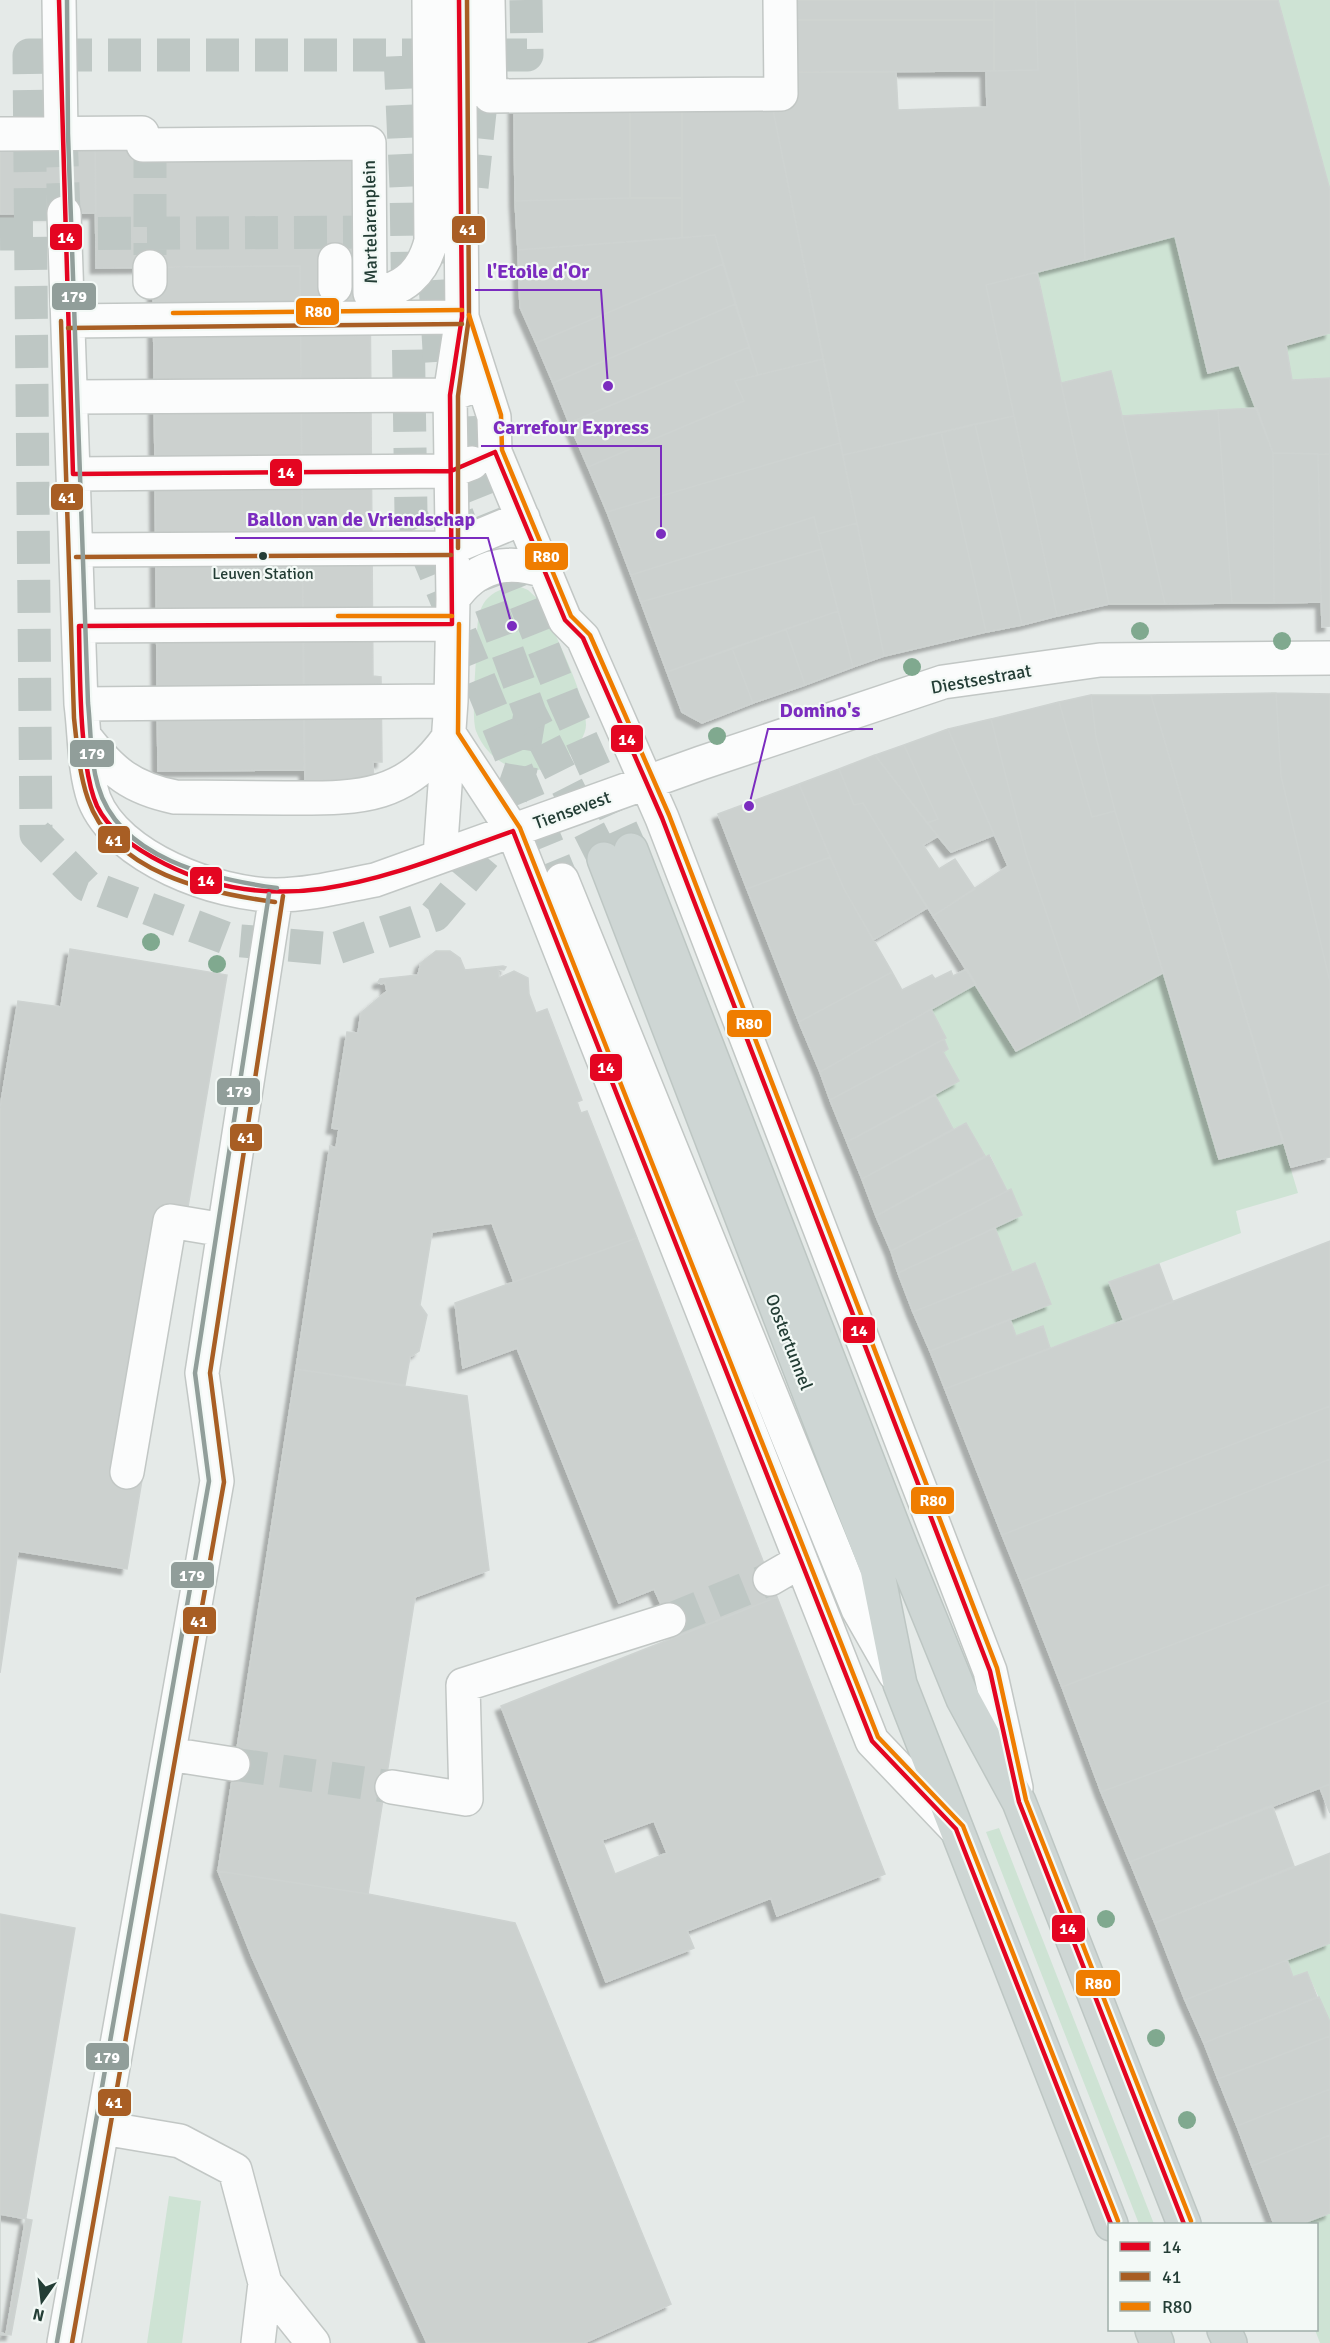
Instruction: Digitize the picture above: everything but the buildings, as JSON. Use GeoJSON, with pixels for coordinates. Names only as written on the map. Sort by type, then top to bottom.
{"type":"FeatureCollection","features":[{"type":"Feature","properties":{"kind":"main road","name":"Oostertunnel"},"geometry":{"type":"LineString","coordinates":[[1111,2223],[900,1684],[877,1569],[618,855],[963,1699],[1019,1802],[1184,2223]]}},
{"type":"Feature","properties":{"kind":"street"},"geometry":{"type":"LineString","coordinates":[[59,0],[61,134]]}},
{"type":"Feature","properties":{"kind":"street","name":"Martelarenplein"},"geometry":{"type":"LineString","coordinates":[[0,134],[142,133],[142,145],[369,144],[370,293],[392,290],[414,276],[425,260],[431,241],[429,0]]}},
{"type":"Feature","properties":{"kind":"street"},"geometry":{"type":"LineString","coordinates":[[440,856],[451,701],[450,394],[462,317],[459,0]]}},
{"type":"Feature","properties":{"kind":"street"},"geometry":{"type":"LineString","coordinates":[[488,0],[490,96],[549,96],[781,94],[780,0]]}},
{"type":"Feature","properties":{"kind":"street"},"geometry":{"type":"LineString","coordinates":[[64,213],[81,704],[89,776],[94,799],[104,817],[138,849],[184,875],[244,891],[276,895],[321,891],[375,880],[513,831],[873,1742],[956,1829]]}},
{"type":"Feature","properties":{"kind":"street"},"geometry":{"type":"LineString","coordinates":[[68,321],[462,317]]}},
{"type":"Feature","properties":{"kind":"street"},"geometry":{"type":"LineString","coordinates":[[462,317],[494,417],[495,452],[565,620],[583,638],[646,782],[990,1671],[1019,1802]]}},
{"type":"Feature","properties":{"kind":"street"},"geometry":{"type":"LineString","coordinates":[[71,397],[450,394],[482,384]]}},
{"type":"Feature","properties":{"kind":"street"},"geometry":{"type":"LineString","coordinates":[[73,474],[451,471],[495,452]]}},
{"type":"Feature","properties":{"kind":"street"},"geometry":{"type":"LineString","coordinates":[[76,550],[452,548],[523,518]]}},
{"type":"Feature","properties":{"kind":"street"},"geometry":{"type":"LineString","coordinates":[[452,611],[467,582],[484,569],[519,564],[544,571]]}},
{"type":"Feature","properties":{"kind":"street"},"geometry":{"type":"LineString","coordinates":[[78,626],[452,611]]}},
{"type":"Feature","properties":{"kind":"street","name":"Diestsestraat"},"geometry":{"type":"LineString","coordinates":[[646,782],[943,682],[1100,660],[1330,658]]}},
{"type":"Feature","properties":{"kind":"street"},"geometry":{"type":"LineString","coordinates":[[81,704],[177,701],[451,701]]}},
{"type":"Feature","properties":{"kind":"street"},"geometry":{"type":"LineString","coordinates":[[85,737],[117,774],[153,792],[175,797],[352,798],[387,789],[406,779],[436,756],[450,735]]}},
{"type":"Feature","properties":{"kind":"street","name":"Tiensevest"},"geometry":{"type":"LineString","coordinates":[[450,735],[513,831],[646,782]]}},
{"type":"Feature","properties":{"kind":"street"},"geometry":{"type":"LineString","coordinates":[[562,880],[858,1609],[900,1684]]}},
{"type":"Feature","properties":{"kind":"street"},"geometry":{"type":"LineString","coordinates":[[64,2343],[217,1481],[202,1373],[276,895]]}},
{"type":"Feature","properties":{"kind":"street"},"geometry":{"type":"LineString","coordinates":[[126,1472],[170,1221],[224,1230]]}},
{"type":"Feature","properties":{"kind":"street"},"geometry":{"type":"LineString","coordinates":[[770,1580],[801,1561]]}},
{"type":"Feature","properties":{"kind":"street"},"geometry":{"type":"LineString","coordinates":[[392,1787],[466,1799],[463,1685],[669,1620]]}},
{"type":"Feature","properties":{"kind":"street"},"geometry":{"type":"LineString","coordinates":[[169,1754],[233,1764]]}},
{"type":"Feature","properties":{"kind":"street"},"geometry":{"type":"LineString","coordinates":[[103,2128],[180,2141],[235,2170],[265,2283],[258,2343]]}},
{"type":"Feature","properties":{"kind":"street"},"geometry":{"type":"LineString","coordinates":[[265,2283],[314,2343]]}},
{"type":"Feature","properties":{"kind":"green space"},"geometry":{"type":"Polygon","coordinates":[[[1278,0],[1330,0],[1330,190],[1278,0]]]}},
{"type":"Feature","properties":{"kind":"green space"},"geometry":{"type":"Polygon","coordinates":[[[1175,236],[1208,373],[1239,365],[1257,408],[1122,416],[1061,383],[1037,272],[1175,236]]]}},
{"type":"Feature","properties":{"kind":"green space"},"geometry":{"type":"Polygon","coordinates":[[[1330,333],[1330,378],[1292,380],[1286,346],[1330,333]]]}},
{"type":"Feature","properties":{"kind":"green space"},"geometry":{"type":"Polygon","coordinates":[[[516,585],[528,590],[541,602],[575,680],[585,712],[586,729],[571,753],[559,763],[532,770],[518,769],[493,756],[483,745],[476,731],[474,714],[480,613],[487,599],[494,593],[516,585]]]}},
{"type":"Feature","properties":{"kind":"green space"},"geometry":{"type":"Polygon","coordinates":[[[1163,973],[1219,1158],[1283,1143],[1298,1193],[1236,1211],[1241,1233],[1109,1282],[1124,1321],[1050,1348],[1043,1326],[1016,1336],[1010,1319],[1051,1303],[1035,1263],[1012,1272],[995,1228],[1022,1215],[1011,1189],[1007,1191],[990,1155],[985,1156],[966,1123],[953,1129],[935,1095],[959,1081],[943,1052],[948,1049],[944,1039],[946,1038],[931,1009],[976,984],[1017,1051],[1163,973]]]}},
{"type":"Feature","properties":{"kind":"green space"},"geometry":{"type":"Polygon","coordinates":[[[999,1828],[1154,2223],[1139,2223],[986,1832],[999,1828]]]}},
{"type":"Feature","properties":{"kind":"green space"},"geometry":{"type":"Polygon","coordinates":[[[1330,1943],[1330,2022],[1307,1972],[1293,1977],[1287,1960],[1330,1943]]]}},
{"type":"Feature","properties":{"kind":"green space"},"geometry":{"type":"Polygon","coordinates":[[[169,2196],[201,2201],[182,2343],[147,2343],[169,2196]]]}},
{"type":"Feature","properties":{"kind":"green space"},"geometry":{"type":"Polygon","coordinates":[[[1330,2213],[1330,2343],[1320,2343],[1315,2331],[1318,2331],[1318,2223],[1304,2223],[1330,2213]]]}},
{"type":"Feature","properties":{"kind":"tunnel"},"geometry":{"type":"LineString","coordinates":[[526,0],[527,55],[29,55],[36,834],[86,885],[231,940],[334,949],[435,915],[495,843],[521,768],[530,713]]}},
{"type":"Feature","properties":{"kind":"tunnel"},"geometry":{"type":"LineString","coordinates":[[400,56],[406,187],[411,514],[562,880]]}},
{"type":"Feature","properties":{"kind":"tunnel"},"geometry":{"type":"LineString","coordinates":[[472,187],[485,65]]}},
{"type":"Feature","properties":{"kind":"tunnel"},"geometry":{"type":"LineString","coordinates":[[61,134],[64,213]]}},
{"type":"Feature","properties":{"kind":"tunnel"},"geometry":{"type":"LineString","coordinates":[[150,145],[150,255]]}},
{"type":"Feature","properties":{"kind":"tunnel"},"geometry":{"type":"LineString","coordinates":[[432,231],[442,401]]}},
{"type":"Feature","properties":{"kind":"tunnel"},"geometry":{"type":"LineString","coordinates":[[0,234],[370,232]]}},
{"type":"Feature","properties":{"kind":"tunnel"},"geometry":{"type":"LineString","coordinates":[[473,367],[478,484],[565,702],[631,850]]}},
{"type":"Feature","properties":{"kind":"tunnel"},"geometry":{"type":"LineString","coordinates":[[457,514],[530,713],[604,859]]}},
{"type":"Feature","properties":{"kind":"tunnel"},"geometry":{"type":"LineString","coordinates":[[669,1620],[770,1579]]}},
{"type":"Feature","properties":{"kind":"tunnel"},"geometry":{"type":"LineString","coordinates":[[233,1764],[392,1787]]}},
{"type":"Feature","properties":{"kind":"transit line","name":"14"},"geometry":{"type":"LineString","coordinates":[[59,0],[73,474]]}},
{"type":"Feature","properties":{"kind":"transit line","name":"179"},"geometry":{"type":"LineString","coordinates":[[67,0],[68,134],[88,703],[95,776],[109,811],[126,831],[147,848],[197,871],[225,879],[277,888]]}},
{"type":"Feature","properties":{"kind":"transit line","name":"14"},"geometry":{"type":"LineString","coordinates":[[452,624],[450,395],[462,317],[459,0]]}},
{"type":"Feature","properties":{"kind":"transit line","name":"41"},"geometry":{"type":"LineString","coordinates":[[458,548],[458,396],[469,317],[467,0]]}},
{"type":"Feature","properties":{"kind":"transit line","name":"R80"},"geometry":{"type":"LineString","coordinates":[[173,313],[462,310]]}},
{"type":"Feature","properties":{"kind":"transit line","name":"R80"},"geometry":{"type":"LineString","coordinates":[[469,315],[501,415],[502,450],[571,616],[590,635],[669,815],[997,1668],[1026,1800],[1191,2221]]}},
{"type":"Feature","properties":{"kind":"transit line","name":"41"},"geometry":{"type":"LineString","coordinates":[[61,321],[74,718],[80,769],[88,799],[100,824],[118,845],[140,862],[165,875],[193,885],[221,893],[275,902]]}},
{"type":"Feature","properties":{"kind":"transit line","name":"41"},"geometry":{"type":"LineString","coordinates":[[68,328],[462,324]]}},
{"type":"Feature","properties":{"kind":"transit line","name":"14"},"geometry":{"type":"LineString","coordinates":[[495,452],[565,620],[583,638],[662,818],[990,1671],[1019,1802],[1184,2223]]}},
{"type":"Feature","properties":{"kind":"transit line","name":"14"},"geometry":{"type":"LineString","coordinates":[[73,474],[451,471],[495,452]]}},
{"type":"Feature","properties":{"kind":"transit line","name":"41"},"geometry":{"type":"LineString","coordinates":[[76,557],[451,555]]}},
{"type":"Feature","properties":{"kind":"transit line","name":"R80"},"geometry":{"type":"LineString","coordinates":[[338,616],[452,616]]}},
{"type":"Feature","properties":{"kind":"transit line","name":"14"},"geometry":{"type":"LineString","coordinates":[[79,626],[452,624]]}},
{"type":"Feature","properties":{"kind":"transit line","name":"R80"},"geometry":{"type":"LineString","coordinates":[[459,624],[458,733],[520,828],[878,1737],[963,1826],[1118,2221]]}},
{"type":"Feature","properties":{"kind":"transit line","name":"14"},"geometry":{"type":"LineString","coordinates":[[79,626],[80,693],[84,744],[91,789],[97,806],[117,833],[135,847],[165,864],[210,882],[254,890],[297,891],[340,886],[384,876],[513,831]]}},
{"type":"Feature","properties":{"kind":"transit line","name":"14"},"geometry":{"type":"LineString","coordinates":[[513,831],[872,1741],[956,1829],[1111,2223]]}},
{"type":"Feature","properties":{"kind":"transit line","name":"179"},"geometry":{"type":"LineString","coordinates":[[57,2342],[209,1481],[195,1373],[269,894]]}},
{"type":"Feature","properties":{"kind":"transit line","name":"41"},"geometry":{"type":"LineString","coordinates":[[72,2343],[224,1482],[210,1373],[283,896]]}},
{"type":"Feature","properties":{"kind":"place","name":"l'Etoile d'Or"},"geometry":{"type":"Point","coordinates":[608,386]}},
{"type":"Feature","properties":{"kind":"place","name":"Carrefour Express"},"geometry":{"type":"Point","coordinates":[661,534]}},
{"type":"Feature","properties":{"kind":"place","name":"Leuven Station"},"geometry":{"type":"Point","coordinates":[263,556]}},
{"type":"Feature","properties":{"kind":"place","name":"Ballon van de Vriendschap"},"geometry":{"type":"Point","coordinates":[512,626]}},
{"type":"Feature","properties":{"kind":"place","name":"Domino's"},"geometry":{"type":"Point","coordinates":[749,806]}}]}
